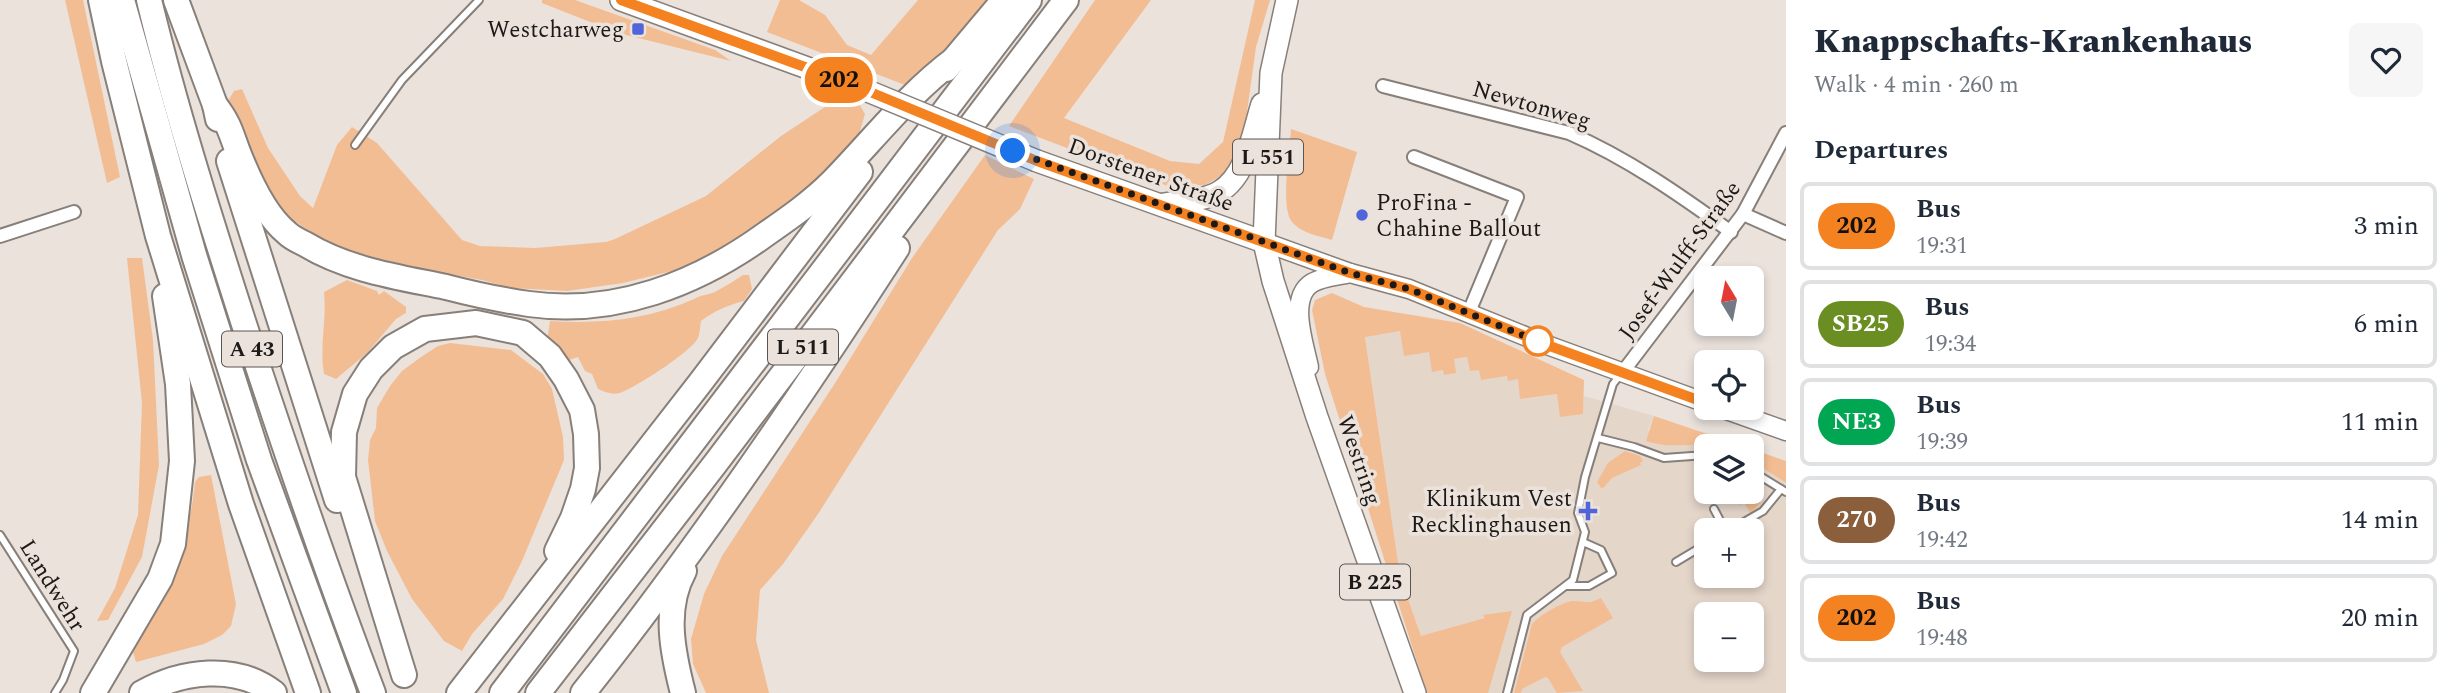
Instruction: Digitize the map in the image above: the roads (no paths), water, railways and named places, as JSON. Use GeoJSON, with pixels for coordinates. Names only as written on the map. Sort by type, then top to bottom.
{"type":"FeatureCollection","features":[{"type":"Feature","properties":{"kind":"highway"},"geometry":{"type":"LineString","coordinates":[[102,0],[114,61],[158,236],[241,504],[308,693]]}},
{"type":"Feature","properties":{"kind":"highway","name":"A 43"},"geometry":{"type":"LineString","coordinates":[[122,0],[194,255],[252,436],[344,693]]}},
{"type":"Feature","properties":{"kind":"highway","name":"A 43"},"geometry":{"type":"LineString","coordinates":[[149,0],[163,57],[241,315],[332,585],[373,693]]}},
{"type":"Feature","properties":{"kind":"highway"},"geometry":{"type":"LineString","coordinates":[[176,0],[215,106],[240,200],[311,425],[373,602],[408,684]]}},
{"type":"Feature","properties":{"kind":"highway"},"geometry":{"type":"LineString","coordinates":[[458,693],[862,169],[1004,0]]}},
{"type":"Feature","properties":{"kind":"highway","name":"L 511"},"geometry":{"type":"LineString","coordinates":[[502,693],[1029,0]]}},
{"type":"Feature","properties":{"kind":"highway","name":"L 511"},"geometry":{"type":"LineString","coordinates":[[538,693],[1066,0]]}},
{"type":"Feature","properties":{"kind":"highway"},"geometry":{"type":"LineString","coordinates":[[215,106],[228,122],[240,158],[260,199],[287,233],[327,257],[360,268],[491,298],[531,305],[569,306],[647,296],[684,283],[751,245],[830,184],[929,78],[955,59]]}},
{"type":"Feature","properties":{"kind":"highway"},"geometry":{"type":"LineString","coordinates":[[583,693],[719,512],[841,334],[912,225],[954,149]]}},
{"type":"Feature","properties":{"kind":"highway"},"geometry":{"type":"LineString","coordinates":[[93,693],[160,579],[173,544],[182,461],[178,384],[158,236]]}},
{"type":"Feature","properties":{"kind":"highway"},"geometry":{"type":"LineString","coordinates":[[408,684],[343,477],[344,432],[355,394],[371,369],[393,347],[425,329],[476,323],[523,333],[550,356],[582,410],[587,468],[583,489],[573,518],[537,593]]}},
{"type":"Feature","properties":{"kind":"highway"},"geometry":{"type":"LineString","coordinates":[[683,693],[671,637],[672,610],[681,575],[719,512]]}},
{"type":"Feature","properties":{"kind":"highway"},"geometry":{"type":"LineString","coordinates":[[142,693],[169,680],[200,674],[239,675],[274,693]]}},
{"type":"Feature","properties":{"kind":"main road","name":"Dorstener Straße"},"geometry":{"type":"LineString","coordinates":[[621,0],[846,82],[1037,161],[1350,273],[1409,289],[1547,345],[1694,399]]}},
{"type":"Feature","properties":{"kind":"main road","name":"L 551"},"geometry":{"type":"LineString","coordinates":[[1264,242],[1271,73],[1287,0]]}},
{"type":"Feature","properties":{"kind":"main road"},"geometry":{"type":"LineString","coordinates":[[1159,205],[1211,195],[1227,186],[1237,175],[1247,153],[1271,73]]}},
{"type":"Feature","properties":{"kind":"main road","name":"Westring"},"geometry":{"type":"LineString","coordinates":[[1264,242],[1273,281],[1317,417],[1415,693]]}},
{"type":"Feature","properties":{"kind":"main road","name":"Dorstener Straße"},"geometry":{"type":"LineString","coordinates":[[1317,417],[1298,304],[1303,290],[1314,282],[1350,273]]}},
{"type":"Feature","properties":{"kind":"main road"},"geometry":{"type":"LineString","coordinates":[[1755,420],[1786,431]]}},
{"type":"Feature","properties":{"kind":"street","name":"Newtonweg"},"geometry":{"type":"LineString","coordinates":[[1383,86],[1569,133],[1598,145],[1683,198],[1731,232]]}},
{"type":"Feature","properties":{"kind":"street","name":"Josef-Wulff-Straße"},"geometry":{"type":"LineString","coordinates":[[1622,373],[1731,232],[1786,133]]}},
{"type":"Feature","properties":{"kind":"street"},"geometry":{"type":"LineString","coordinates":[[1414,157],[1517,197],[1469,312]]}},
{"type":"Feature","properties":{"kind":"street"},"geometry":{"type":"LineString","coordinates":[[0,236],[74,212]]}},
{"type":"Feature","properties":{"kind":"street"},"geometry":{"type":"LineString","coordinates":[[1743,214],[1786,233]]}},
{"type":"Feature","properties":{"kind":"lane"},"geometry":{"type":"LineString","coordinates":[[355,145],[402,80],[479,0]]}},
{"type":"Feature","properties":{"kind":"lane"},"geometry":{"type":"LineString","coordinates":[[1507,693],[1527,615],[1573,580],[1585,532],[1578,513],[1585,477],[1612,384],[1622,373]]}},
{"type":"Feature","properties":{"kind":"lane"},"geometry":{"type":"LineString","coordinates":[[1598,438],[1664,458],[1694,456]]}},
{"type":"Feature","properties":{"kind":"lane"},"geometry":{"type":"LineString","coordinates":[[1749,518],[1763,510],[1784,491],[1764,478]]}},
{"type":"Feature","properties":{"kind":"lane"},"geometry":{"type":"LineString","coordinates":[[1714,509],[1720,518]]}},
{"type":"Feature","properties":{"kind":"lane","name":"Landwehr"},"geometry":{"type":"LineString","coordinates":[[0,535],[74,651],[55,693]]}},
{"type":"Feature","properties":{"kind":"lane"},"geometry":{"type":"LineString","coordinates":[[1566,586],[1590,586],[1612,573],[1601,550],[1583,542]]}},
{"type":"Feature","properties":{"kind":"lane"},"geometry":{"type":"LineString","coordinates":[[1676,562],[1694,551]]}},
{"type":"Feature","properties":{"kind":"place","name":"Westcharweg"},"geometry":{"type":"Point","coordinates":[638,29]}},
{"type":"Feature","properties":{"kind":"place","name":"ProFina - Chahine Ballout"},"geometry":{"type":"Point","coordinates":[1362,215]}},
{"type":"Feature","properties":{"kind":"place","name":"Klinikum Vest Recklinghausen"},"geometry":{"type":"Point","coordinates":[1588,511]}}]}
